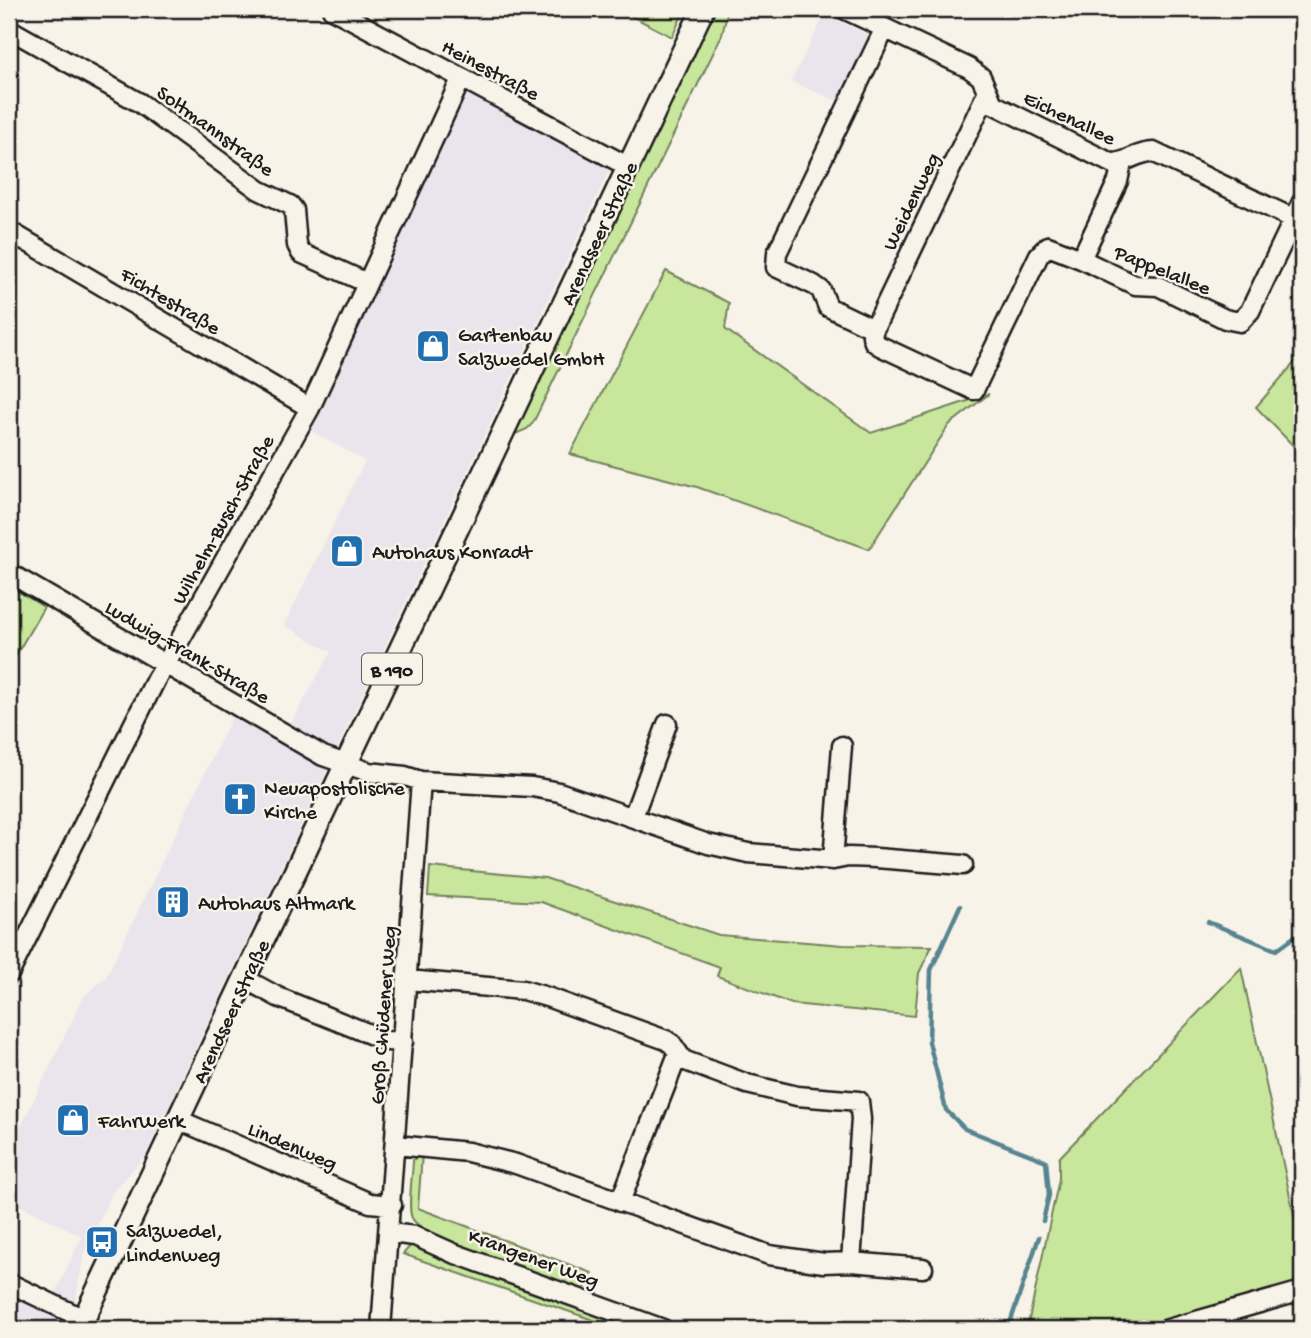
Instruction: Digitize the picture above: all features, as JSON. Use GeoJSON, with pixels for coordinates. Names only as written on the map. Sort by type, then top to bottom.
{"type":"FeatureCollection","features":[{"type":"Feature","properties":{"kind":"main road","name":"Arendseer Straße"},"geometry":{"type":"LineString","coordinates":[[82,1324],[704,9]]}},
{"type":"Feature","properties":{"kind":"street","name":"Heinestraße"},"geometry":{"type":"LineString","coordinates":[[332,9],[629,166]]}},
{"type":"Feature","properties":{"kind":"street","name":"Eichenallee"},"geometry":{"type":"LineString","coordinates":[[844,9],[969,68],[981,77],[993,104],[1111,163],[1122,163],[1136,154],[1153,152],[1294,219]]}},
{"type":"Feature","properties":{"kind":"street"},"geometry":{"type":"LineString","coordinates":[[874,329],[828,307],[821,290],[776,267],[776,253],[885,28]]}},
{"type":"Feature","properties":{"kind":"street","name":"Soltmannstraße"},"geometry":{"type":"LineString","coordinates":[[9,29],[140,103],[259,190],[290,205],[294,210],[297,245],[301,253],[367,284]]}},
{"type":"Feature","properties":{"kind":"street","name":"Wilhelm-Busch-Straße"},"geometry":{"type":"LineString","coordinates":[[9,974],[16,941],[156,679],[310,408],[461,79]]}},
{"type":"Feature","properties":{"kind":"street","name":"Weidenweg"},"geometry":{"type":"LineString","coordinates":[[874,329],[987,93]]}},
{"type":"Feature","properties":{"kind":"street","name":"Pappelallee"},"geometry":{"type":"LineString","coordinates":[[1081,259],[1118,181],[1122,163]]}},
{"type":"Feature","properties":{"kind":"street","name":"Pappelallee"},"geometry":{"type":"LineString","coordinates":[[874,329],[874,342],[880,346],[974,390],[1042,249],[1048,246],[1135,285],[1158,286],[1232,321],[1240,322],[1257,297],[1302,202]]}},
{"type":"Feature","properties":{"kind":"street","name":"Fichtestraße"},"geometry":{"type":"LineString","coordinates":[[9,231],[310,408]]}},
{"type":"Feature","properties":{"kind":"street","name":"Ludwig-Frank-Straße"},"geometry":{"type":"LineString","coordinates":[[9,573],[316,752],[346,765]]}},
{"type":"Feature","properties":{"kind":"street"},"geometry":{"type":"LineString","coordinates":[[633,817],[667,724]]}},
{"type":"Feature","properties":{"kind":"street"},"geometry":{"type":"LineString","coordinates":[[833,860],[842,746]]}},
{"type":"Feature","properties":{"kind":"street"},"geometry":{"type":"LineString","coordinates":[[346,765],[421,781],[547,789],[570,794],[722,848],[774,856],[833,860],[876,858],[962,864]]}},
{"type":"Feature","properties":{"kind":"street","name":"Groß Chüdener Weg"},"geometry":{"type":"LineString","coordinates":[[381,1329],[421,781]]}},
{"type":"Feature","properties":{"kind":"street"},"geometry":{"type":"LineString","coordinates":[[245,979],[278,997],[387,1041],[403,1042]]}},
{"type":"Feature","properties":{"kind":"street"},"geometry":{"type":"LineString","coordinates":[[407,980],[523,990],[666,1040],[685,1061],[763,1088],[797,1096],[859,1101],[861,1119],[851,1262]]}},
{"type":"Feature","properties":{"kind":"street"},"geometry":{"type":"LineString","coordinates":[[620,1202],[678,1054]]}},
{"type":"Feature","properties":{"kind":"street","name":"Lindenweg"},"geometry":{"type":"LineString","coordinates":[[178,1120],[370,1203],[392,1205]]}},
{"type":"Feature","properties":{"kind":"street"},"geometry":{"type":"LineString","coordinates":[[396,1145],[483,1155],[534,1170],[769,1255],[824,1263],[851,1262],[923,1268]]}},
{"type":"Feature","properties":{"kind":"street","name":"Krangener Weg"},"geometry":{"type":"LineString","coordinates":[[389,1233],[415,1236],[453,1253],[663,1329]]}},
{"type":"Feature","properties":{"kind":"street"},"geometry":{"type":"LineString","coordinates":[[9,1283],[82,1324]]}},
{"type":"Feature","properties":{"kind":"street"},"geometry":{"type":"LineString","coordinates":[[1168,1329],[1302,1291]]}},
{"type":"Feature","properties":{"kind":"shaded area"},"geometry":{"type":"Polygon","coordinates":[[[825,14],[872,37],[841,102],[791,82],[825,14]]]}},
{"type":"Feature","properties":{"kind":"shaded area"},"geometry":{"type":"Polygon","coordinates":[[[463,81],[613,162],[145,1156],[112,1193],[84,1253],[75,1304],[63,1329],[9,1329],[9,1316],[26,1280],[55,1293],[82,1236],[9,1200],[9,1151],[84,996],[106,977],[235,711],[282,739],[331,652],[284,625],[365,461],[306,428],[376,287],[463,81]]]}},
{"type":"Feature","properties":{"kind":"green space"},"geometry":{"type":"Polygon","coordinates":[[[618,9],[685,9],[672,37],[618,9]]]}},
{"type":"Feature","properties":{"kind":"green space"},"geometry":{"type":"Polygon","coordinates":[[[711,9],[728,9],[722,35],[533,423],[527,429],[511,436],[711,9]]]}},
{"type":"Feature","properties":{"kind":"green space"},"geometry":{"type":"Polygon","coordinates":[[[666,271],[729,303],[725,329],[871,433],[989,394],[949,425],[869,549],[697,487],[570,454],[666,271]]]}},
{"type":"Feature","properties":{"kind":"green space"},"geometry":{"type":"Polygon","coordinates":[[[1302,354],[1302,455],[1256,407],[1302,354]]]}},
{"type":"Feature","properties":{"kind":"green space"},"geometry":{"type":"Polygon","coordinates":[[[9,586],[44,607],[9,667],[9,586]]]}},
{"type":"Feature","properties":{"kind":"green space"},"geometry":{"type":"Polygon","coordinates":[[[430,867],[545,878],[719,935],[843,945],[932,946],[919,973],[915,1016],[792,1004],[717,976],[720,967],[541,902],[428,896],[430,867]]]}},
{"type":"Feature","properties":{"kind":"green space"},"geometry":{"type":"Polygon","coordinates":[[[1241,968],[1297,1229],[1302,1233],[1302,1281],[1131,1329],[1027,1329],[1059,1179],[1059,1158],[1241,968]]]}},
{"type":"Feature","properties":{"kind":"green space"},"geometry":{"type":"Polygon","coordinates":[[[422,1154],[418,1208],[592,1273],[583,1292],[463,1248],[421,1227],[412,1218],[410,1199],[413,1160],[422,1154]]]}},
{"type":"Feature","properties":{"kind":"green space"},"geometry":{"type":"Polygon","coordinates":[[[412,1244],[651,1329],[619,1329],[403,1254],[412,1244]]]}},
{"type":"Feature","properties":{"kind":"waterway"},"geometry":{"type":"LineString","coordinates":[[960,906],[931,970],[929,1042],[946,1110],[965,1129],[1046,1161],[1049,1195],[1043,1221]]}},
{"type":"Feature","properties":{"kind":"waterway"},"geometry":{"type":"LineString","coordinates":[[1208,922],[1276,950],[1302,931]]}},
{"type":"Feature","properties":{"kind":"waterway"},"geometry":{"type":"LineString","coordinates":[[1008,1329],[1039,1237]]}},
{"type":"Feature","properties":{"kind":"place","name":"Gartenbau Salzwedel GmbH"},"geometry":{"type":"Point","coordinates":[433,346]}},
{"type":"Feature","properties":{"kind":"place","name":"Autohaus Konradt"},"geometry":{"type":"Point","coordinates":[347,551]}},
{"type":"Feature","properties":{"kind":"place","name":"Neuapostolische Kirche"},"geometry":{"type":"Point","coordinates":[240,799]}},
{"type":"Feature","properties":{"kind":"place","name":"Autohaus Altmark"},"geometry":{"type":"Point","coordinates":[173,902]}},
{"type":"Feature","properties":{"kind":"place","name":"FahrWerk"},"geometry":{"type":"Point","coordinates":[73,1120]}},
{"type":"Feature","properties":{"kind":"place","name":"Salzwedel, Lindenweg"},"geometry":{"type":"Point","coordinates":[102,1242]}}]}
